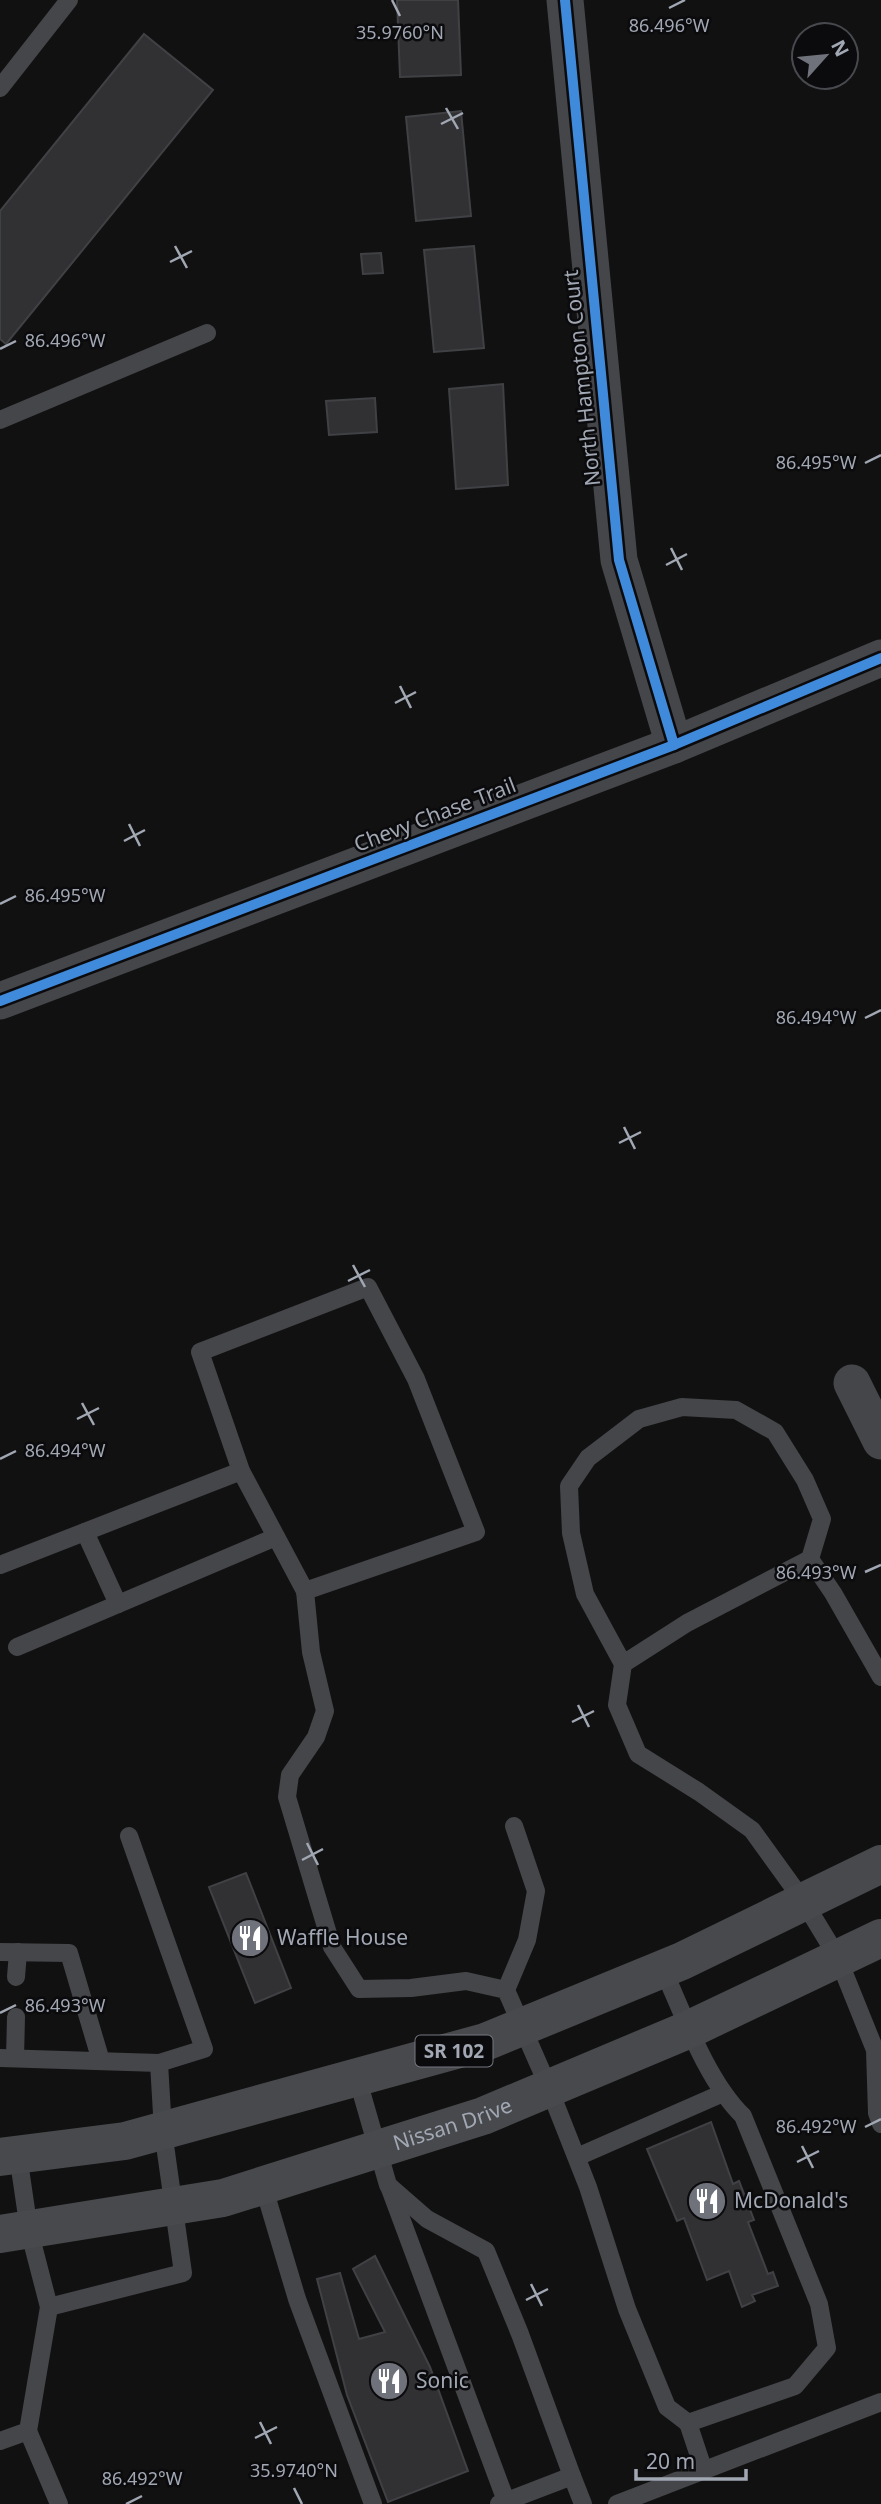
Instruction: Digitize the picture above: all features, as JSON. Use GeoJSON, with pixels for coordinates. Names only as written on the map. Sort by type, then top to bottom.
{"type":"FeatureCollection","features":[{"type":"Feature","properties":{"kind":"main road","name":"SR 102"},"geometry":{"type":"LineString","coordinates":[[9,2156],[125,2141],[485,2042],[663,1969],[881,1864]]}},
{"type":"Feature","properties":{"kind":"main road","name":"Nissan Drive"},"geometry":{"type":"LineString","coordinates":[[14,2232],[223,2198],[483,2116],[690,2029],[881,1938]]}},
{"type":"Feature","properties":{"kind":"street","name":"North Hampton Court"},"geometry":{"type":"LineString","coordinates":[[565,0],[619,560],[674,745]]}},
{"type":"Feature","properties":{"kind":"street","name":"Chevy Chase Trail"},"geometry":{"type":"LineString","coordinates":[[0,1001],[674,745],[881,658]]}},
{"type":"Feature","properties":{"kind":"street"},"geometry":{"type":"LineString","coordinates":[[852,1383],[881,1441]]}},
{"type":"Feature","properties":{"kind":"lane"},"geometry":{"type":"LineString","coordinates":[[0,88],[69,0]]}},
{"type":"Feature","properties":{"kind":"lane"},"geometry":{"type":"LineString","coordinates":[[0,420],[207,332]]}},
{"type":"Feature","properties":{"kind":"lane"},"geometry":{"type":"LineString","coordinates":[[306,1591],[476,1532],[416,1379],[368,1287],[200,1352],[241,1471],[306,1591],[311,1652],[325,1711],[316,1737],[290,1775],[287,1797],[332,1947],[359,1989],[411,1988],[466,1981],[506,1990]]}},
{"type":"Feature","properties":{"kind":"lane"},"geometry":{"type":"LineString","coordinates":[[624,1664],[687,1623],[810,1559],[822,1519],[804,1480],[775,1432],[736,1410],[682,1407],[639,1419],[588,1458],[569,1486],[571,1533],[585,1594],[624,1664],[617,1704],[638,1755],[699,1792],[752,1830],[804,1902],[838,1958],[875,2050],[877,2113],[881,2124]]}},
{"type":"Feature","properties":{"kind":"lane"},"geometry":{"type":"LineString","coordinates":[[0,1566],[241,1471]]}},
{"type":"Feature","properties":{"kind":"lane"},"geometry":{"type":"LineString","coordinates":[[85,1532],[118,1604]]}},
{"type":"Feature","properties":{"kind":"lane"},"geometry":{"type":"LineString","coordinates":[[17,1647],[276,1537]]}},
{"type":"Feature","properties":{"kind":"lane"},"geometry":{"type":"LineString","coordinates":[[810,1559],[881,1677]]}},
{"type":"Feature","properties":{"kind":"lane"},"geometry":{"type":"LineString","coordinates":[[513,1826],[536,1891],[527,1940],[506,1990],[577,2157],[627,2309],[667,2407],[688,2423],[704,2470]]}},
{"type":"Feature","properties":{"kind":"lane"},"geometry":{"type":"LineString","coordinates":[[16,2017],[8,2058],[159,2063],[204,2049],[129,1836]]}},
{"type":"Feature","properties":{"kind":"lane"},"geometry":{"type":"LineString","coordinates":[[16,1977],[9,1952],[69,1953],[101,2061]]}},
{"type":"Feature","properties":{"kind":"lane"},"geometry":{"type":"LineString","coordinates":[[663,1969],[723,2093],[743,2116],[819,2304],[827,2348],[795,2386],[688,2423]]}},
{"type":"Feature","properties":{"kind":"lane"},"geometry":{"type":"LineString","coordinates":[[49,2306],[183,2273],[163,2131],[159,2063]]}},
{"type":"Feature","properties":{"kind":"lane"},"geometry":{"type":"LineString","coordinates":[[357,2077],[376,2150],[503,2503],[572,2476]]}},
{"type":"Feature","properties":{"kind":"lane"},"geometry":{"type":"LineString","coordinates":[[577,2157],[723,2093]]}},
{"type":"Feature","properties":{"kind":"lane"},"geometry":{"type":"LineString","coordinates":[[9,2156],[14,2232],[49,2306],[28,2431],[59,2504]]}},
{"type":"Feature","properties":{"kind":"lane"},"geometry":{"type":"LineString","coordinates":[[263,2185],[297,2299],[373,2504]]}},
{"type":"Feature","properties":{"kind":"lane"},"geometry":{"type":"LineString","coordinates":[[388,2185],[427,2219],[486,2251],[583,2504]]}},
{"type":"Feature","properties":{"kind":"lane"},"geometry":{"type":"LineString","coordinates":[[617,2504],[881,2402]]}},
{"type":"Feature","properties":{"kind":"lane"},"geometry":{"type":"LineString","coordinates":[[0,2441],[28,2431]]}},
{"type":"Feature","properties":{"kind":"building"},"geometry":{"type":"Polygon","coordinates":[[[397,0],[458,0],[461,75],[400,77],[397,0]]]}},
{"type":"Feature","properties":{"kind":"building"},"geometry":{"type":"Polygon","coordinates":[[[144,34],[213,90],[6,344],[0,339],[0,211],[144,34]]]}},
{"type":"Feature","properties":{"kind":"building"},"geometry":{"type":"Polygon","coordinates":[[[461,111],[471,216],[416,221],[406,117],[461,111]]]}},
{"type":"Feature","properties":{"kind":"building"},"geometry":{"type":"Polygon","coordinates":[[[474,246],[484,348],[434,352],[424,250],[474,246]]]}},
{"type":"Feature","properties":{"kind":"building"},"geometry":{"type":"Polygon","coordinates":[[[381,253],[383,273],[363,274],[361,254],[381,253]]]}},
{"type":"Feature","properties":{"kind":"building"},"geometry":{"type":"Polygon","coordinates":[[[503,384],[508,485],[456,489],[449,389],[503,384]]]}},
{"type":"Feature","properties":{"kind":"building"},"geometry":{"type":"Polygon","coordinates":[[[375,398],[377,432],[329,435],[326,401],[375,398]]]}},
{"type":"Feature","properties":{"kind":"building","name":"Waffle House"},"geometry":{"type":"Polygon","coordinates":[[[246,1873],[291,1988],[255,2003],[209,1887],[246,1873]]]}},
{"type":"Feature","properties":{"kind":"building","name":"McDonald's"},"geometry":{"type":"Polygon","coordinates":[[[711,2122],[733,2184],[739,2181],[754,2220],[748,2222],[768,2274],[773,2272],[778,2286],[752,2295],[755,2301],[742,2307],[729,2271],[707,2280],[684,2218],[677,2221],[647,2149],[711,2122]]]}},
{"type":"Feature","properties":{"kind":"building","name":"Sonic"},"geometry":{"type":"Polygon","coordinates":[[[375,2256],[430,2367],[468,2471],[388,2502],[347,2395],[317,2279],[340,2273],[359,2339],[385,2332],[353,2269],[375,2256]]]}},
{"type":"Feature","properties":{"kind":"cycle path"},"geometry":{"type":"LineString","coordinates":[[565,0],[619,560],[674,745]]}},
{"type":"Feature","properties":{"kind":"cycle path"},"geometry":{"type":"LineString","coordinates":[[0,1001],[674,745],[881,658]]}},
{"type":"Feature","properties":{"kind":"place","name":"Waffle House"},"geometry":{"type":"Point","coordinates":[250,1938]}},
{"type":"Feature","properties":{"kind":"place","name":"McDonald's"},"geometry":{"type":"Point","coordinates":[707,2201]}},
{"type":"Feature","properties":{"kind":"place","name":"Sonic"},"geometry":{"type":"Point","coordinates":[389,2381]}}]}
